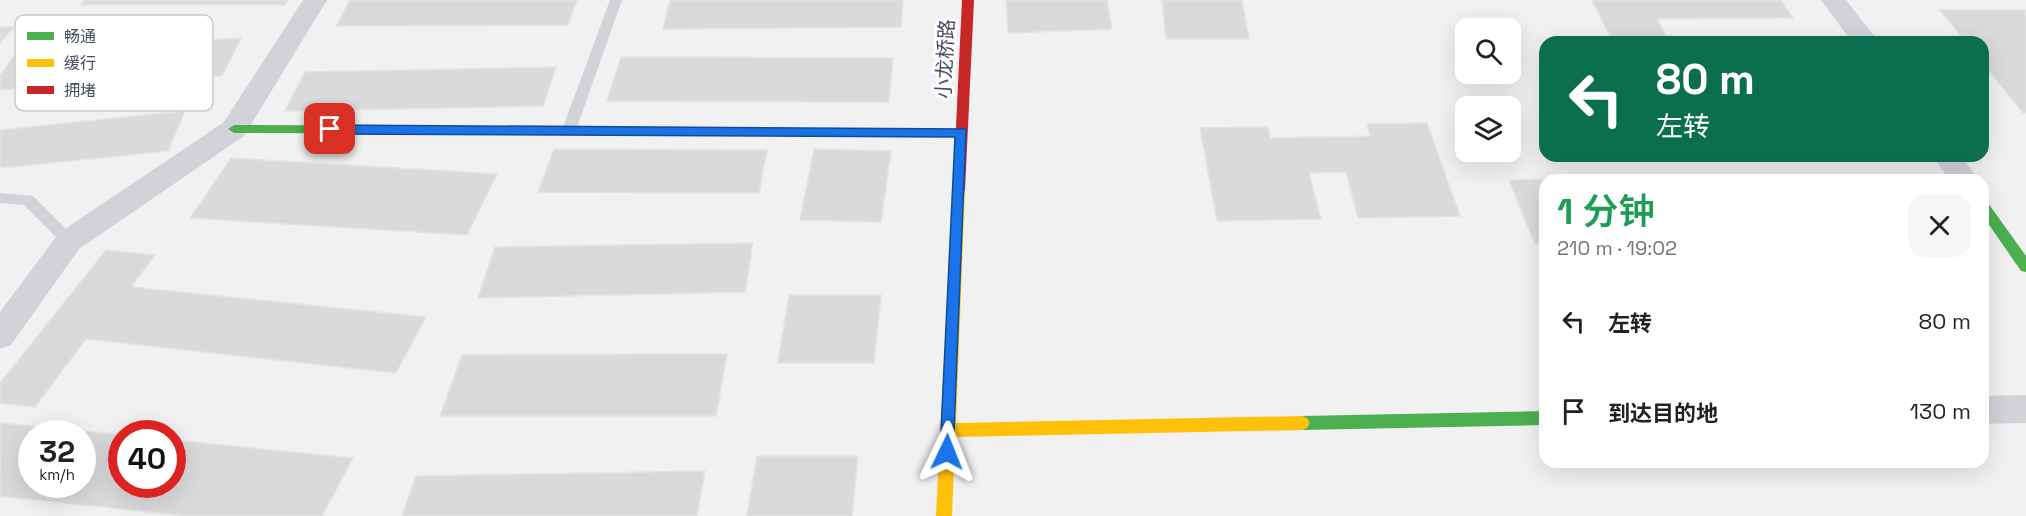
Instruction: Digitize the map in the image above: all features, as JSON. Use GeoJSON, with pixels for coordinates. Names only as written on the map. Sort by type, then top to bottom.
{"type":"FeatureCollection","features":[{"type":"Feature","properties":{"kind":"street"},"geometry":{"type":"LineString","coordinates":[[0,336],[69,241],[234,129],[315,0]]}},
{"type":"Feature","properties":{"kind":"street","name":"小龙桥路"},"geometry":{"type":"LineString","coordinates":[[945,516],[968,0]]}},
{"type":"Feature","properties":{"kind":"street"},"geometry":{"type":"LineString","coordinates":[[1833,0],[1861,36]]}},
{"type":"Feature","properties":{"kind":"street"},"geometry":{"type":"LineString","coordinates":[[234,129],[961,133]]}},
{"type":"Feature","properties":{"kind":"street"},"geometry":{"type":"LineString","coordinates":[[1989,215],[2026,267]]}},
{"type":"Feature","properties":{"kind":"street"},"geometry":{"type":"LineString","coordinates":[[1989,410],[2026,409]]}},
{"type":"Feature","properties":{"kind":"street"},"geometry":{"type":"LineString","coordinates":[[948,430],[1539,418]]}},
{"type":"Feature","properties":{"kind":"lane"},"geometry":{"type":"LineString","coordinates":[[569,130],[616,0]]}},
{"type":"Feature","properties":{"kind":"lane"},"geometry":{"type":"LineString","coordinates":[[0,198],[28,200],[69,241]]}},
{"type":"Feature","properties":{"kind":"building"},"geometry":{"type":"Polygon","coordinates":[[[85,0],[288,0],[285,5],[81,5],[85,0]]]}},
{"type":"Feature","properties":{"kind":"building"},"geometry":{"type":"Polygon","coordinates":[[[350,0],[577,0],[568,25],[336,26],[350,0]]]}},
{"type":"Feature","properties":{"kind":"building"},"geometry":{"type":"Polygon","coordinates":[[[670,0],[903,0],[901,27],[663,29],[670,0]]]}},
{"type":"Feature","properties":{"kind":"building"},"geometry":{"type":"Polygon","coordinates":[[[1006,0],[1107,0],[1112,29],[1008,33],[1006,0]]]}},
{"type":"Feature","properties":{"kind":"building"},"geometry":{"type":"Polygon","coordinates":[[[1162,0],[1242,0],[1249,39],[1166,39],[1162,0]]]}},
{"type":"Feature","properties":{"kind":"building"},"geometry":{"type":"Polygon","coordinates":[[[1592,0],[1781,0],[1793,18],[1657,19],[1666,36],[1610,36],[1592,0]]]}},
{"type":"Feature","properties":{"kind":"building"},"geometry":{"type":"Polygon","coordinates":[[[1940,10],[2026,10],[2026,113],[2023,113],[1989,70],[1989,36],[1961,36],[1940,10]]]}},
{"type":"Feature","properties":{"kind":"building"},"geometry":{"type":"Polygon","coordinates":[[[0,27],[14,27],[0,43],[0,27]]]}},
{"type":"Feature","properties":{"kind":"building"},"geometry":{"type":"Polygon","coordinates":[[[241,38],[222,76],[213,77],[213,40],[241,38]]]}},
{"type":"Feature","properties":{"kind":"building"},"geometry":{"type":"Polygon","coordinates":[[[15,54],[15,89],[0,90],[0,76],[15,54]]]}},
{"type":"Feature","properties":{"kind":"building"},"geometry":{"type":"Polygon","coordinates":[[[621,57],[893,58],[889,102],[607,101],[621,57]]]}},
{"type":"Feature","properties":{"kind":"building"},"geometry":{"type":"Polygon","coordinates":[[[556,67],[543,106],[285,111],[305,72],[556,67]]]}},
{"type":"Feature","properties":{"kind":"building"},"geometry":{"type":"Polygon","coordinates":[[[185,111],[168,151],[0,168],[0,130],[185,111]]]}},
{"type":"Feature","properties":{"kind":"building"},"geometry":{"type":"Polygon","coordinates":[[[1427,123],[1460,216],[1358,218],[1346,172],[1309,173],[1321,219],[1217,221],[1200,128],[1268,127],[1270,138],[1370,136],[1367,124],[1427,123]]]}},
{"type":"Feature","properties":{"kind":"building"},"geometry":{"type":"Polygon","coordinates":[[[554,149],[767,150],[759,193],[538,192],[554,149]]]}},
{"type":"Feature","properties":{"kind":"building"},"geometry":{"type":"Polygon","coordinates":[[[814,149],[891,151],[881,222],[800,220],[814,149]]]}},
{"type":"Feature","properties":{"kind":"building"},"geometry":{"type":"Polygon","coordinates":[[[231,158],[497,174],[467,235],[190,218],[231,158]]]}},
{"type":"Feature","properties":{"kind":"building"},"geometry":{"type":"Polygon","coordinates":[[[1509,180],[1539,180],[1539,244],[1535,244],[1509,180]]]}},
{"type":"Feature","properties":{"kind":"building"},"geometry":{"type":"Polygon","coordinates":[[[753,243],[745,292],[478,298],[495,247],[753,243]]]}},
{"type":"Feature","properties":{"kind":"building"},"geometry":{"type":"Polygon","coordinates":[[[106,250],[155,255],[131,287],[426,317],[396,373],[86,339],[35,407],[0,403],[0,383],[106,250]]]}},
{"type":"Feature","properties":{"kind":"building"},"geometry":{"type":"Polygon","coordinates":[[[789,295],[881,295],[874,363],[778,363],[789,295]]]}},
{"type":"Feature","properties":{"kind":"building"},"geometry":{"type":"Polygon","coordinates":[[[727,354],[716,416],[440,416],[462,355],[727,354]]]}},
{"type":"Feature","properties":{"kind":"building"},"geometry":{"type":"Polygon","coordinates":[[[0,423],[18,425],[18,498],[0,496],[0,423]]]}},
{"type":"Feature","properties":{"kind":"building"},"geometry":{"type":"Polygon","coordinates":[[[96,432],[108,434],[108,498],[186,498],[186,441],[353,458],[322,516],[188,516],[19,498],[96,498],[96,432]]]}},
{"type":"Feature","properties":{"kind":"building"},"geometry":{"type":"Polygon","coordinates":[[[757,456],[858,456],[852,516],[747,516],[757,456]]]}},
{"type":"Feature","properties":{"kind":"building"},"geometry":{"type":"Polygon","coordinates":[[[705,471],[697,516],[402,516],[416,476],[705,471]]]}},
{"type":"Feature","properties":{"kind":"traffic: fast"},"geometry":{"type":"LineString","coordinates":[[234,129],[641,131]]}},
{"type":"Feature","properties":{"kind":"traffic: fast"},"geometry":{"type":"LineString","coordinates":[[886,133],[961,133]]}},
{"type":"Feature","properties":{"kind":"traffic: fast"},"geometry":{"type":"LineString","coordinates":[[1989,215],[2026,267]]}},
{"type":"Feature","properties":{"kind":"traffic: fast"},"geometry":{"type":"LineString","coordinates":[[1302,423],[1539,418]]}},
{"type":"Feature","properties":{"kind":"traffic: slow"},"geometry":{"type":"LineString","coordinates":[[641,131],[886,133]]}},
{"type":"Feature","properties":{"kind":"traffic: slow"},"geometry":{"type":"LineString","coordinates":[[944,516],[959,190]]}},
{"type":"Feature","properties":{"kind":"traffic: slow"},"geometry":{"type":"LineString","coordinates":[[948,430],[1302,423]]}},
{"type":"Feature","properties":{"kind":"traffic: jam"},"geometry":{"type":"LineString","coordinates":[[959,190],[968,0]]}},
{"type":"Feature","properties":{"kind":"route"},"geometry":{"type":"LineString","coordinates":[[330,129],[961,133],[947,452]]}}]}
